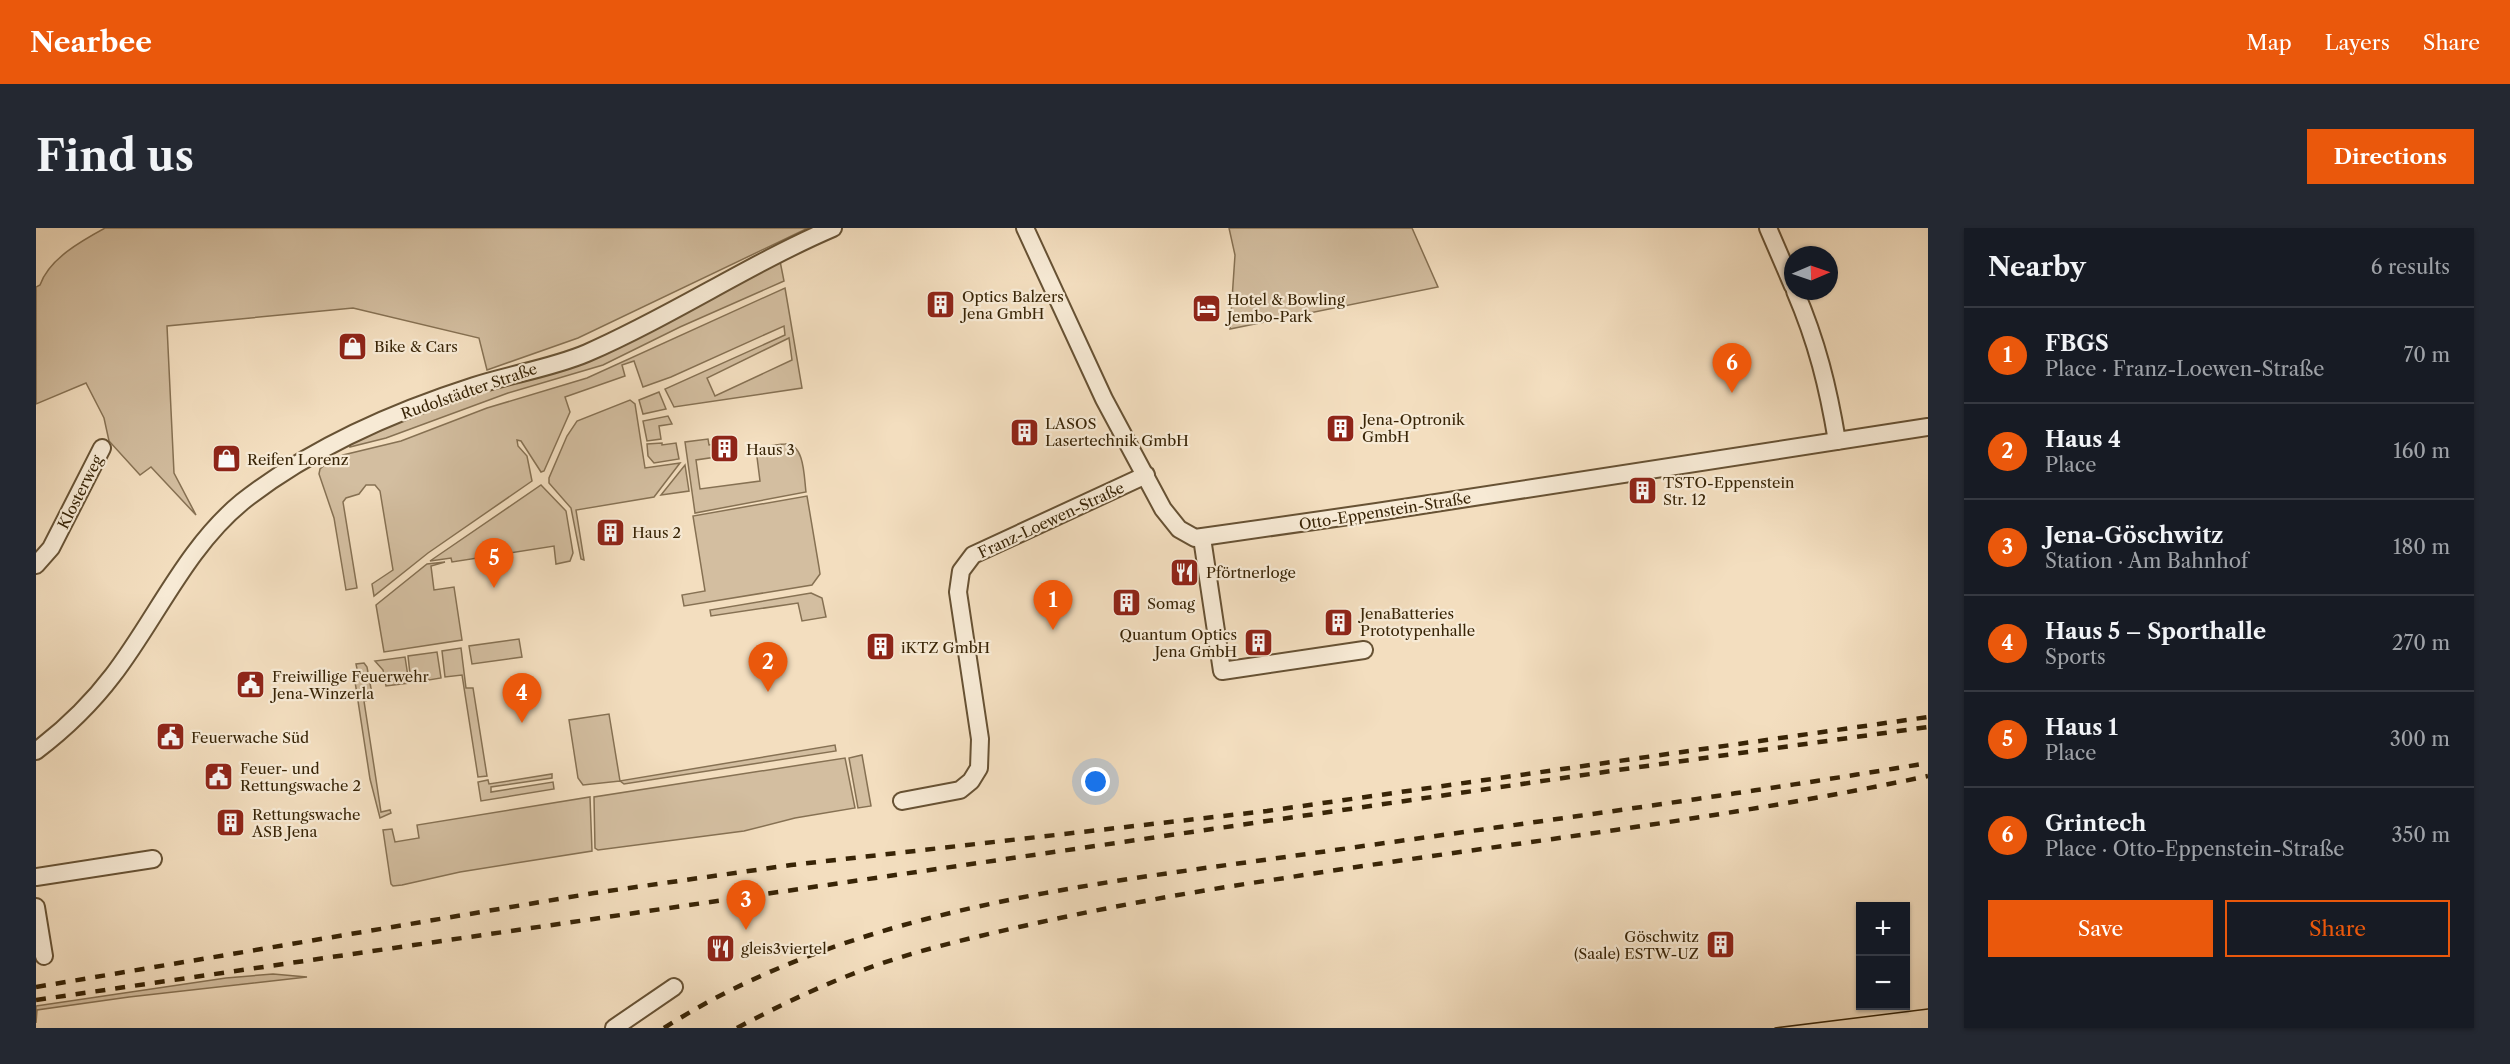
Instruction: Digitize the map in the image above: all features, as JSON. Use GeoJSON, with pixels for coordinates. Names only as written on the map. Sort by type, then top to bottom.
{"type":"FeatureCollection","features":[{"type":"Feature","properties":{"kind":"street","name":"Rudolstädter Straße"},"geometry":{"type":"LineString","coordinates":[[36,751],[60,733],[113,675],[184,570],[216,528],[240,504],[274,479],[364,429],[422,404],[584,354],[632,332],[802,241],[833,228]]}},
{"type":"Feature","properties":{"kind":"street"},"geometry":{"type":"LineString","coordinates":[[1025,228],[1104,399],[1171,520],[1184,533],[1202,538],[1222,671],[1364,650]]}},
{"type":"Feature","properties":{"kind":"street"},"geometry":{"type":"LineString","coordinates":[[1768,228],[1784,265]]}},
{"type":"Feature","properties":{"kind":"street"},"geometry":{"type":"LineString","coordinates":[[1799,300],[1819,351],[1837,441]]}},
{"type":"Feature","properties":{"kind":"street","name":"Otto-Eppenstein-Straße"},"geometry":{"type":"LineString","coordinates":[[1202,538],[1928,427]]}},
{"type":"Feature","properties":{"kind":"street","name":"Klosterweg"},"geometry":{"type":"LineString","coordinates":[[36,565],[51,548],[102,448]]}},
{"type":"Feature","properties":{"kind":"street","name":"Franz-Loewen-Straße"},"geometry":{"type":"LineString","coordinates":[[902,801],[960,790],[971,781],[979,768],[980,739],[958,592],[959,578],[968,560],[993,546],[1146,475]]}},
{"type":"Feature","properties":{"kind":"street"},"geometry":{"type":"LineString","coordinates":[[36,877],[153,859]]}},
{"type":"Feature","properties":{"kind":"street"},"geometry":{"type":"LineString","coordinates":[[36,907],[44,956]]}},
{"type":"Feature","properties":{"kind":"street"},"geometry":{"type":"LineString","coordinates":[[614,1028],[674,987]]}},
{"type":"Feature","properties":{"kind":"shaded area"},"geometry":{"type":"Polygon","coordinates":[[[105,228],[808,228],[578,338],[487,370],[479,338],[353,308],[167,326],[174,473],[196,515],[151,467],[140,475],[109,441],[104,418],[86,383],[36,404],[36,287],[40,285],[44,276],[58,259],[105,228]]]}},
{"type":"Feature","properties":{"kind":"shaded area"},"geometry":{"type":"Polygon","coordinates":[[[1229,228],[1412,228],[1438,287],[1230,329],[1235,255],[1229,228]]]}},
{"type":"Feature","properties":{"kind":"shaded area"},"geometry":{"type":"Polygon","coordinates":[[[780,261],[784,281],[680,327],[603,365],[508,393],[386,438],[350,447],[350,444],[393,424],[484,389],[780,261]]]}},
{"type":"Feature","properties":{"kind":"shaded area"},"geometry":{"type":"Polygon","coordinates":[[[785,288],[802,388],[674,407],[665,389],[785,335],[784,326],[671,377],[643,387],[634,361],[622,365],[625,376],[565,397],[570,412],[544,471],[541,472],[521,441],[517,440],[518,446],[527,456],[532,481],[428,553],[374,596],[372,584],[393,570],[380,491],[375,485],[366,485],[359,494],[346,498],[343,502],[357,588],[346,590],[334,518],[319,474],[320,469],[328,462],[343,455],[401,441],[487,408],[587,378],[785,288]],[[789,338],[707,378],[715,396],[792,360],[789,338]]]}},
{"type":"Feature","properties":{"kind":"shaded area"},"geometry":{"type":"Polygon","coordinates":[[[659,392],[666,409],[643,414],[639,400],[659,392]]]}},
{"type":"Feature","properties":{"kind":"shaded area"},"geometry":{"type":"Polygon","coordinates":[[[630,400],[635,404],[645,468],[680,463],[654,497],[576,510],[584,560],[581,559],[571,508],[549,483],[549,478],[567,436],[577,421],[630,400]]]}},
{"type":"Feature","properties":{"kind":"shaded area"},"geometry":{"type":"Polygon","coordinates":[[[668,416],[672,424],[659,426],[661,439],[647,441],[643,421],[668,416]]]}},
{"type":"Feature","properties":{"kind":"shaded area"},"geometry":{"type":"Polygon","coordinates":[[[708,439],[709,445],[715,444],[716,457],[696,460],[700,489],[760,481],[756,449],[785,444],[792,445],[800,455],[806,492],[695,513],[685,442],[708,439]]]}},
{"type":"Feature","properties":{"kind":"shaded area"},"geometry":{"type":"Polygon","coordinates":[[[662,443],[662,445],[676,443],[679,459],[654,463],[648,456],[647,444],[662,443]]]}},
{"type":"Feature","properties":{"kind":"shaded area"},"geometry":{"type":"Polygon","coordinates":[[[685,465],[689,491],[661,495],[685,465]]]}},
{"type":"Feature","properties":{"kind":"shaded area"},"geometry":{"type":"Polygon","coordinates":[[[541,485],[566,511],[573,553],[570,561],[556,564],[554,546],[452,562],[451,558],[430,561],[541,485]]]}},
{"type":"Feature","properties":{"kind":"shaded area"},"geometry":{"type":"Polygon","coordinates":[[[807,496],[820,574],[812,585],[684,606],[682,595],[705,591],[693,516],[807,496]]]}},
{"type":"Feature","properties":{"kind":"shaded area"},"geometry":{"type":"Polygon","coordinates":[[[445,562],[431,566],[434,590],[454,587],[462,640],[384,652],[376,605],[427,564],[445,562]]]}},
{"type":"Feature","properties":{"kind":"shaded area"},"geometry":{"type":"Polygon","coordinates":[[[811,593],[822,598],[826,617],[802,621],[798,603],[711,616],[710,610],[811,593]]]}},
{"type":"Feature","properties":{"kind":"shaded area"},"geometry":{"type":"Polygon","coordinates":[[[519,639],[522,657],[472,664],[469,646],[519,639]]]}},
{"type":"Feature","properties":{"kind":"shaded area"},"geometry":{"type":"Polygon","coordinates":[[[461,648],[466,688],[473,688],[487,776],[478,777],[462,675],[445,677],[442,651],[461,648]]]}},
{"type":"Feature","properties":{"kind":"shaded area"},"geometry":{"type":"Polygon","coordinates":[[[437,652],[441,678],[411,683],[408,656],[437,652]]]}},
{"type":"Feature","properties":{"kind":"shaded area"},"geometry":{"type":"Polygon","coordinates":[[[405,657],[409,683],[386,686],[383,670],[375,661],[405,657]]]}},
{"type":"Feature","properties":{"kind":"shaded area"},"geometry":{"type":"Polygon","coordinates":[[[364,663],[367,667],[373,699],[364,701],[381,812],[390,810],[391,813],[380,818],[370,779],[354,675],[358,674],[356,664],[364,663]]]}},
{"type":"Feature","properties":{"kind":"shaded area"},"geometry":{"type":"Polygon","coordinates":[[[609,714],[620,781],[583,785],[578,778],[569,720],[609,714]]]}},
{"type":"Feature","properties":{"kind":"shaded area"},"geometry":{"type":"Polygon","coordinates":[[[835,745],[836,751],[624,784],[620,781],[835,745]]]}},
{"type":"Feature","properties":{"kind":"shaded area"},"geometry":{"type":"Polygon","coordinates":[[[862,755],[871,806],[858,808],[849,758],[862,755]]]}},
{"type":"Feature","properties":{"kind":"shaded area"},"geometry":{"type":"Polygon","coordinates":[[[845,758],[855,808],[795,818],[744,831],[598,850],[595,848],[594,797],[845,758]]]}},
{"type":"Feature","properties":{"kind":"shaded area"},"geometry":{"type":"Polygon","coordinates":[[[552,774],[552,778],[491,787],[491,792],[553,782],[554,789],[481,801],[478,782],[488,780],[489,784],[552,774]]]}},
{"type":"Feature","properties":{"kind":"shaded area"},"geometry":{"type":"Polygon","coordinates":[[[590,797],[592,851],[460,872],[402,885],[393,886],[391,884],[383,830],[392,829],[395,842],[419,838],[417,825],[590,797]]]}},
{"type":"Feature","properties":{"kind":"shaded area"},"geometry":{"type":"Polygon","coordinates":[[[273,974],[307,977],[37,1010],[36,1023],[36,1006],[226,978],[273,974]]]}},
{"type":"Feature","properties":{"kind":"tram line"},"geometry":{"type":"LineString","coordinates":[[1775,1028],[1928,1009]]}},
{"type":"Feature","properties":{"kind":"railway"},"geometry":{"type":"LineString","coordinates":[[36,987],[594,893],[791,865],[1267,811],[1928,717]]}},
{"type":"Feature","properties":{"kind":"railway"},"geometry":{"type":"LineString","coordinates":[[36,1000],[1928,727]]}},
{"type":"Feature","properties":{"kind":"railway"},"geometry":{"type":"LineString","coordinates":[[664,1028],[738,987],[815,954],[896,927],[979,906],[1147,876],[1698,799],[1928,763]]}},
{"type":"Feature","properties":{"kind":"railway"},"geometry":{"type":"LineString","coordinates":[[737,1028],[806,994],[877,965],[947,944],[1118,906],[1218,888],[1688,819],[1928,776]]}},
{"type":"Feature","properties":{"kind":"place","name":"Optics Balzers Jena GmbH"},"geometry":{"type":"Point","coordinates":[941,305]}},
{"type":"Feature","properties":{"kind":"place","name":"Hotel & Bowling Jembo-Park"},"geometry":{"type":"Point","coordinates":[1206,308]}},
{"type":"Feature","properties":{"kind":"place","name":"Bike & Cars"},"geometry":{"type":"Point","coordinates":[353,346]}},
{"type":"Feature","properties":{"kind":"place","name":"Grintech"},"geometry":{"type":"Point","coordinates":[1732,393]}},
{"type":"Feature","properties":{"kind":"place","name":"Jena-Optronik GmbH"},"geometry":{"type":"Point","coordinates":[1341,428]}},
{"type":"Feature","properties":{"kind":"place","name":"LASOS Lasertechnik GmbH"},"geometry":{"type":"Point","coordinates":[1024,432]}},
{"type":"Feature","properties":{"kind":"place","name":"Haus 3"},"geometry":{"type":"Point","coordinates":[725,449]}},
{"type":"Feature","properties":{"kind":"place","name":"Reifen Lorenz"},"geometry":{"type":"Point","coordinates":[226,459]}},
{"type":"Feature","properties":{"kind":"place","name":"TSTO-Eppenstein Str. 12"},"geometry":{"type":"Point","coordinates":[1642,491]}},
{"type":"Feature","properties":{"kind":"place","name":"Haus 2"},"geometry":{"type":"Point","coordinates":[611,532]}},
{"type":"Feature","properties":{"kind":"place","name":"Pförtnerloge"},"geometry":{"type":"Point","coordinates":[1185,572]}},
{"type":"Feature","properties":{"kind":"place","name":"Haus 1"},"geometry":{"type":"Point","coordinates":[494,588]}},
{"type":"Feature","properties":{"kind":"place","name":"Somag"},"geometry":{"type":"Point","coordinates":[1126,603]}},
{"type":"Feature","properties":{"kind":"place","name":"JenaBatteries Prototypenhalle"},"geometry":{"type":"Point","coordinates":[1339,622]}},
{"type":"Feature","properties":{"kind":"place","name":"FBGS"},"geometry":{"type":"Point","coordinates":[1053,630]}},
{"type":"Feature","properties":{"kind":"place","name":"Quantum Optics Jena GmbH"},"geometry":{"type":"Point","coordinates":[1258,643]}},
{"type":"Feature","properties":{"kind":"place","name":"iKTZ GmbH"},"geometry":{"type":"Point","coordinates":[880,647]}},
{"type":"Feature","properties":{"kind":"place","name":"Freiwillige Feuerwehr Jena-Winzerla"},"geometry":{"type":"Point","coordinates":[251,685]}},
{"type":"Feature","properties":{"kind":"place","name":"Haus 4"},"geometry":{"type":"Point","coordinates":[768,692]}},
{"type":"Feature","properties":{"kind":"place","name":"Haus 5 – Sporthalle"},"geometry":{"type":"Point","coordinates":[522,723]}},
{"type":"Feature","properties":{"kind":"place","name":"Feuerwache Süd"},"geometry":{"type":"Point","coordinates":[170,737]}},
{"type":"Feature","properties":{"kind":"place","name":"Feuer- und Rettungswache 2"},"geometry":{"type":"Point","coordinates":[219,777]}},
{"type":"Feature","properties":{"kind":"place","name":"Rettungswache ASB Jena"},"geometry":{"type":"Point","coordinates":[231,823]}},
{"type":"Feature","properties":{"kind":"place","name":"Jena-Göschwitz"},"geometry":{"type":"Point","coordinates":[746,930]}},
{"type":"Feature","properties":{"kind":"place","name":"Göschwitz (Saale) ESTW-UZ"},"geometry":{"type":"Point","coordinates":[1720,945]}},
{"type":"Feature","properties":{"kind":"place","name":"gleis3viertel"},"geometry":{"type":"Point","coordinates":[720,948]}}]}
